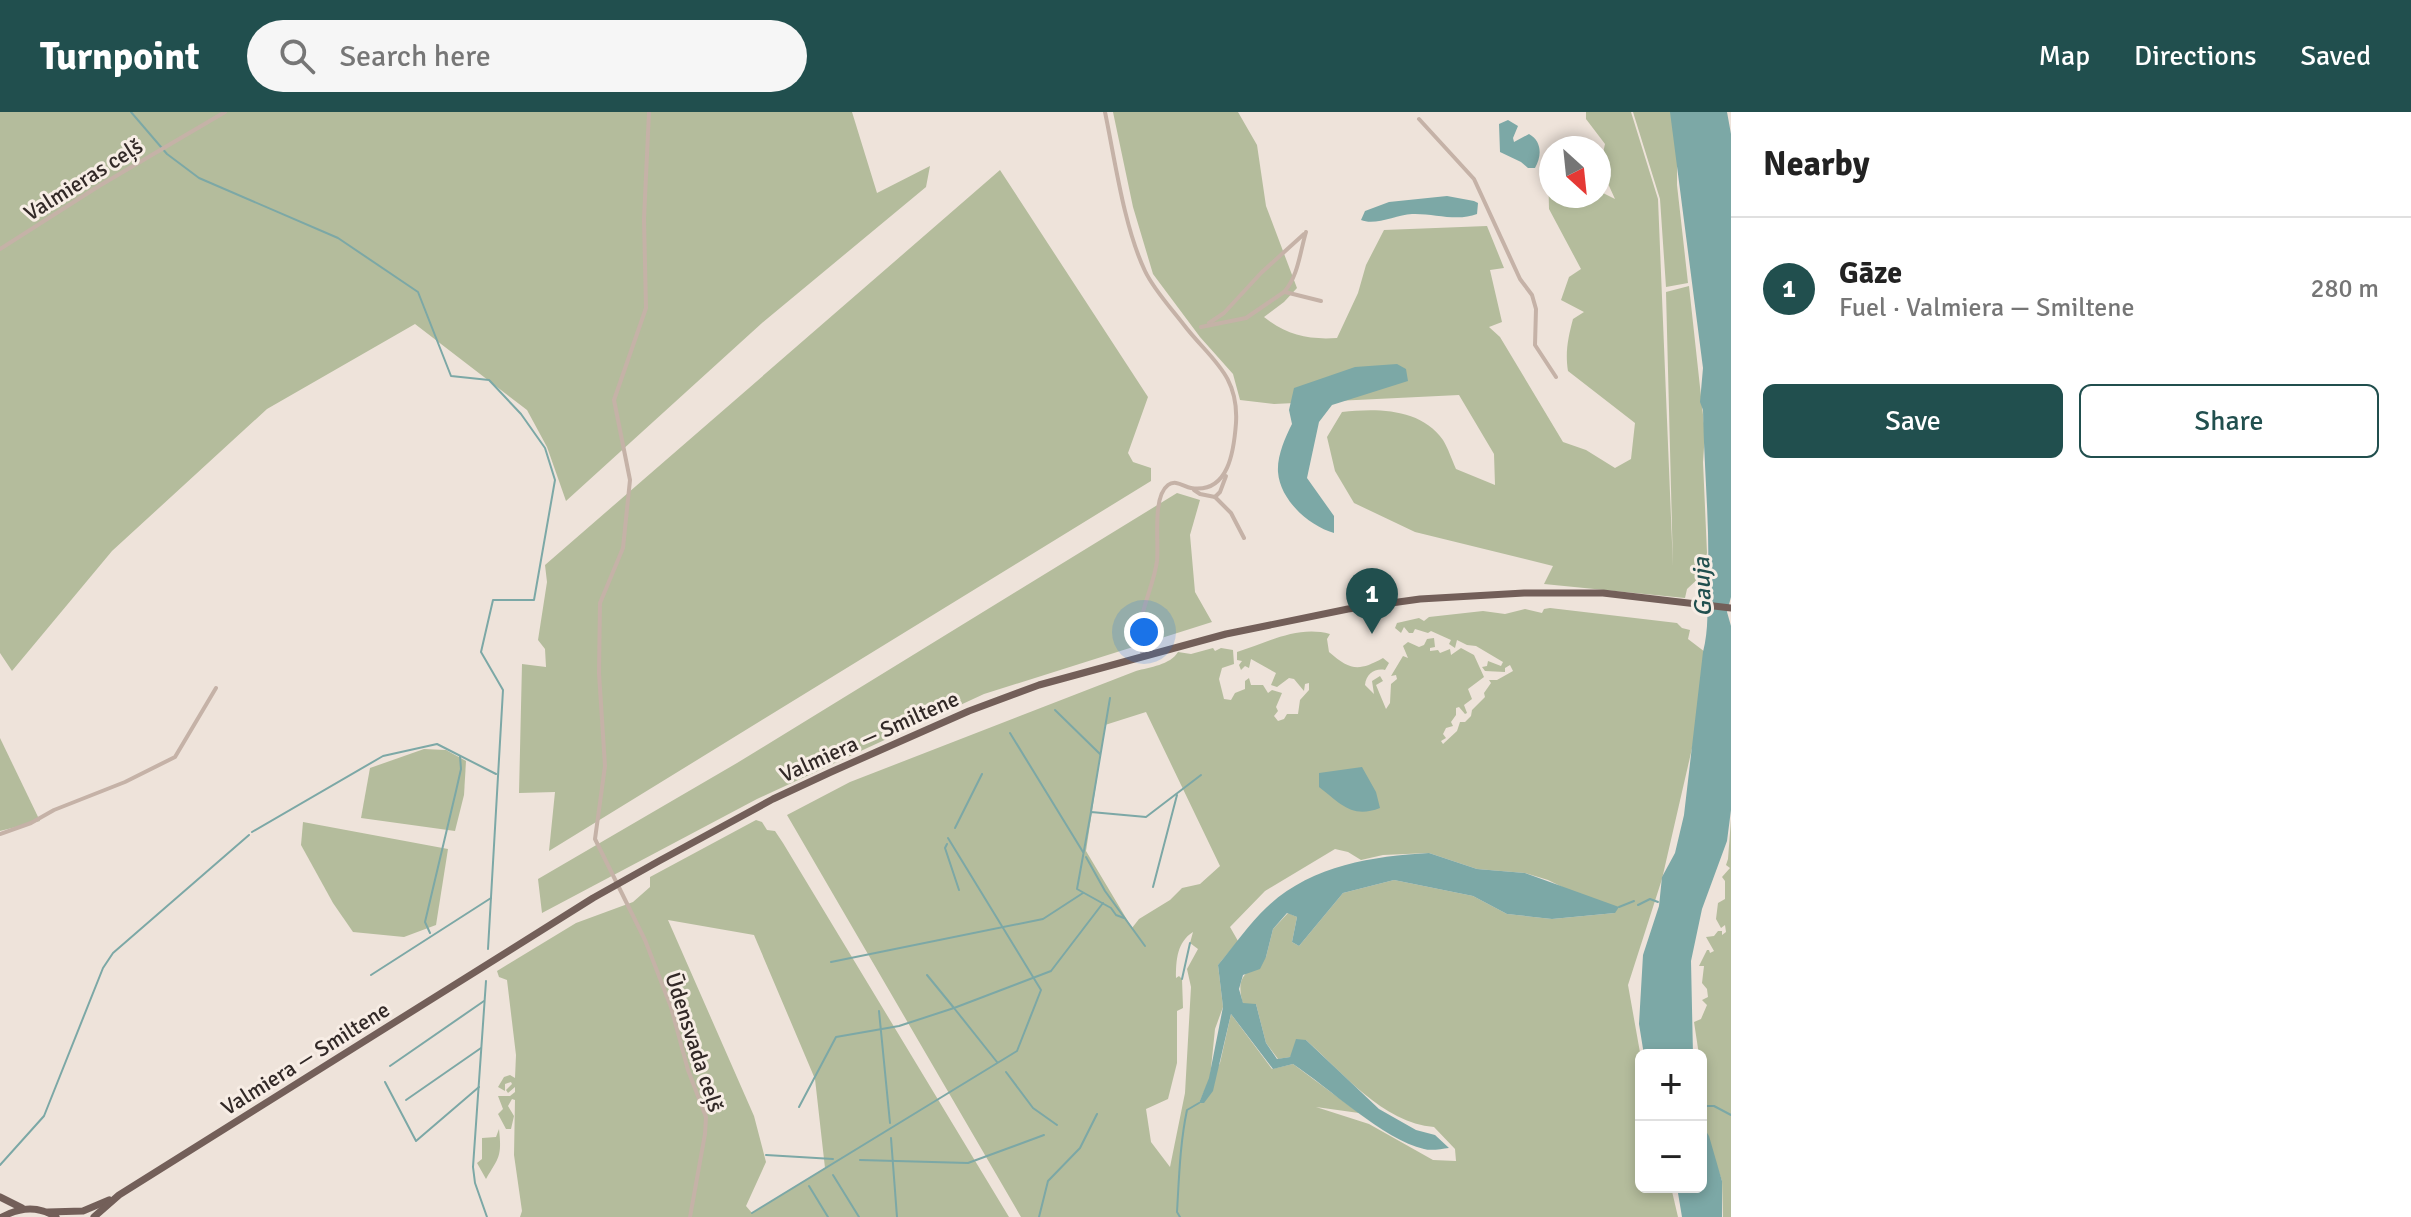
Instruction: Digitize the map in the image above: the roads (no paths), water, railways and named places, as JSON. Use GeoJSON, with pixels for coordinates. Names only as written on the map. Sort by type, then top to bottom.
{"type":"FeatureCollection","features":[{"type":"Feature","properties":{"kind":"main road","name":"Valmiera — Smiltene"},"geometry":{"type":"LineString","coordinates":[[48,1212],[83,1211],[119,1195],[618,884],[773,799],[969,711],[1039,685],[1226,634],[1332,612],[1420,599],[1603,593],[1731,608]]}},
{"type":"Feature","properties":{"kind":"main road","name":"Valmiera — Smiltene"},"geometry":{"type":"LineString","coordinates":[[94,1217],[119,1195]]}},
{"type":"Feature","properties":{"kind":"main road"},"geometry":{"type":"LineString","coordinates":[[0,1197],[25,1209],[48,1212],[56,1217]]}},
{"type":"Feature","properties":{"kind":"main road"},"geometry":{"type":"LineString","coordinates":[[2,1217],[25,1209]]}},
{"type":"Feature","properties":{"kind":"street","name":"Valmieras ceļš"},"geometry":{"type":"LineString","coordinates":[[0,249],[225,112]]}},
{"type":"Feature","properties":{"kind":"street","name":"Ūdensvada ceļš"},"geometry":{"type":"LineString","coordinates":[[649,112],[644,219],[646,308],[614,400],[630,480],[623,548],[601,596],[598,628],[605,766],[595,839],[645,940],[671,1007],[688,1070],[706,1117],[690,1217]]}},
{"type":"Feature","properties":{"kind":"street"},"geometry":{"type":"LineString","coordinates":[[1105,112],[1141,263],[1153,285],[1217,361],[1233,396],[1236,424],[1226,473],[1220,492],[1215,497]]}},
{"type":"Feature","properties":{"kind":"street"},"geometry":{"type":"LineString","coordinates":[[1419,119],[1474,179],[1520,279],[1532,295],[1536,309],[1535,345],[1556,377]]}},
{"type":"Feature","properties":{"kind":"street"},"geometry":{"type":"LineString","coordinates":[[1190,332],[1224,313],[1261,273],[1306,232],[1289,288],[1246,318],[1201,327]]}},
{"type":"Feature","properties":{"kind":"street"},"geometry":{"type":"LineString","coordinates":[[1284,292],[1321,301]]}},
{"type":"Feature","properties":{"kind":"street"},"geometry":{"type":"LineString","coordinates":[[1192,489],[1219,482],[1226,473]]}},
{"type":"Feature","properties":{"kind":"street"},"geometry":{"type":"LineString","coordinates":[[1143,656],[1138,638],[1156,568],[1160,497],[1168,485],[1173,483],[1215,497],[1231,513],[1244,538]]}},
{"type":"Feature","properties":{"kind":"street"},"geometry":{"type":"LineString","coordinates":[[0,834],[107,790],[175,757],[216,688]]}},
{"type":"Feature","properties":{"kind":"water"},"geometry":{"type":"Polygon","coordinates":[[[1670,112],[1727,112],[1731,134],[1731,597],[1727,612],[1731,626],[1731,810],[1727,841],[1702,909],[1691,961],[1693,1049],[1643,1049],[1639,1024],[1643,955],[1659,906],[1662,877],[1675,853],[1684,815],[1706,635],[1708,519],[1703,410],[1700,402],[1703,368],[1670,112]]]}},
{"type":"Feature","properties":{"kind":"water"},"geometry":{"type":"Polygon","coordinates":[[[1508,120],[1518,126],[1514,142],[1529,134],[1533,137],[1539,150],[1535,168],[1528,168],[1500,152],[1499,124],[1508,120]]]}},
{"type":"Feature","properties":{"kind":"water"},"geometry":{"type":"Polygon","coordinates":[[[1447,196],[1478,203],[1477,214],[1453,217],[1412,214],[1379,221],[1361,220],[1365,211],[1389,202],[1447,196]]]}},
{"type":"Feature","properties":{"kind":"water"},"geometry":{"type":"Polygon","coordinates":[[[1397,364],[1406,369],[1408,381],[1332,405],[1319,422],[1307,478],[1334,516],[1334,533],[1324,530],[1297,510],[1280,482],[1279,460],[1292,424],[1289,410],[1294,388],[1355,367],[1397,364]]]}},
{"type":"Feature","properties":{"kind":"water"},"geometry":{"type":"Polygon","coordinates":[[[1362,767],[1376,792],[1380,808],[1354,811],[1319,787],[1319,773],[1362,767]]]}},
{"type":"Feature","properties":{"kind":"water"},"geometry":{"type":"Polygon","coordinates":[[[1429,853],[1477,869],[1525,873],[1619,907],[1615,913],[1552,919],[1507,914],[1473,896],[1394,880],[1343,893],[1299,946],[1292,942],[1297,917],[1287,913],[1273,929],[1260,969],[1243,975],[1239,989],[1243,1003],[1256,1004],[1266,1043],[1277,1059],[1290,1057],[1296,1039],[1306,1040],[1379,1109],[1416,1130],[1435,1135],[1449,1148],[1433,1150],[1408,1144],[1357,1112],[1293,1064],[1273,1069],[1231,1014],[1213,1091],[1204,1103],[1199,1103],[1209,1078],[1223,1007],[1218,965],[1260,914],[1284,893],[1322,873],[1364,861],[1429,853]]]}},
{"type":"Feature","properties":{"kind":"water"},"geometry":{"type":"Polygon","coordinates":[[[1707,1133],[1722,1181],[1722,1217],[1682,1217],[1678,1193],[1707,1193],[1707,1133]]]}},
{"type":"Feature","properties":{"kind":"waterway"},"geometry":{"type":"LineString","coordinates":[[131,112],[167,154],[199,178],[338,238],[418,292],[451,376],[489,380],[521,414],[545,448],[555,480],[534,600],[493,600],[481,652],[503,690],[488,949]]}},
{"type":"Feature","properties":{"kind":"waterway"},"geometry":{"type":"LineString","coordinates":[[1091,811],[1110,698]]}},
{"type":"Feature","properties":{"kind":"waterway"},"geometry":{"type":"LineString","coordinates":[[1055,710],[1100,754]]}},
{"type":"Feature","properties":{"kind":"waterway"},"geometry":{"type":"LineString","coordinates":[[1010,733],[1083,852]]}},
{"type":"Feature","properties":{"kind":"waterway"},"geometry":{"type":"LineString","coordinates":[[252,832],[383,756],[437,744],[496,774]]}},
{"type":"Feature","properties":{"kind":"waterway"},"geometry":{"type":"LineString","coordinates":[[430,933],[425,922],[461,769],[460,756]]}},
{"type":"Feature","properties":{"kind":"waterway"},"geometry":{"type":"LineString","coordinates":[[955,828],[982,774]]}},
{"type":"Feature","properties":{"kind":"waterway"},"geometry":{"type":"LineString","coordinates":[[1124,918],[1077,889],[1091,812],[1146,817],[1201,775]]}},
{"type":"Feature","properties":{"kind":"waterway"},"geometry":{"type":"LineString","coordinates":[[1153,887],[1177,795]]}},
{"type":"Feature","properties":{"kind":"waterway"},"geometry":{"type":"LineString","coordinates":[[0,1165],[44,1116],[103,968],[113,953],[249,835]]}},
{"type":"Feature","properties":{"kind":"waterway"},"geometry":{"type":"LineString","coordinates":[[752,1213],[1017,1051],[1041,990],[948,838]]}},
{"type":"Feature","properties":{"kind":"waterway"},"geometry":{"type":"LineString","coordinates":[[947,844],[945,848],[959,890]]}},
{"type":"Feature","properties":{"kind":"waterway"},"geometry":{"type":"LineString","coordinates":[[1086,857],[1105,891],[1145,946]]}},
{"type":"Feature","properties":{"kind":"waterway"},"geometry":{"type":"LineString","coordinates":[[831,962],[1043,919],[1083,893]]}},
{"type":"Feature","properties":{"kind":"waterway"},"geometry":{"type":"LineString","coordinates":[[371,975],[491,898]]}},
{"type":"Feature","properties":{"kind":"waterway"},"geometry":{"type":"LineString","coordinates":[[1638,905],[1650,899],[1658,902]]}},
{"type":"Feature","properties":{"kind":"waterway"},"geometry":{"type":"LineString","coordinates":[[1619,907],[1634,901]]}},
{"type":"Feature","properties":{"kind":"waterway"},"geometry":{"type":"LineString","coordinates":[[997,1062],[954,1008],[1051,971],[1103,903]]}},
{"type":"Feature","properties":{"kind":"waterway"},"geometry":{"type":"LineString","coordinates":[[1182,979],[1190,943]]}},
{"type":"Feature","properties":{"kind":"waterway"},"geometry":{"type":"LineString","coordinates":[[799,1107],[836,1037],[899,1026],[954,1008],[927,975]]}},
{"type":"Feature","properties":{"kind":"waterway"},"geometry":{"type":"LineString","coordinates":[[486,981],[473,1167],[487,1217]]}},
{"type":"Feature","properties":{"kind":"waterway"},"geometry":{"type":"LineString","coordinates":[[390,1066],[484,1001]]}},
{"type":"Feature","properties":{"kind":"waterway"},"geometry":{"type":"LineString","coordinates":[[879,1011],[890,1123]]}},
{"type":"Feature","properties":{"kind":"waterway"},"geometry":{"type":"LineString","coordinates":[[406,1100],[481,1048]]}},
{"type":"Feature","properties":{"kind":"waterway"},"geometry":{"type":"LineString","coordinates":[[1006,1072],[1033,1108],[1057,1125]]}},
{"type":"Feature","properties":{"kind":"waterway"},"geometry":{"type":"LineString","coordinates":[[385,1082],[416,1141],[479,1087]]}},
{"type":"Feature","properties":{"kind":"waterway"},"geometry":{"type":"LineString","coordinates":[[1180,1217],[1177,1212],[1185,1122],[1187,1110],[1199,1103]]}},
{"type":"Feature","properties":{"kind":"waterway"},"geometry":{"type":"LineString","coordinates":[[1707,1106],[1714,1106],[1731,1115]]}},
{"type":"Feature","properties":{"kind":"waterway"},"geometry":{"type":"LineString","coordinates":[[1039,1217],[1048,1181],[1080,1148],[1097,1114]]}},
{"type":"Feature","properties":{"kind":"waterway"},"geometry":{"type":"LineString","coordinates":[[860,1160],[968,1163],[1044,1135]]}},
{"type":"Feature","properties":{"kind":"waterway"},"geometry":{"type":"LineString","coordinates":[[891,1138],[897,1217]]}},
{"type":"Feature","properties":{"kind":"waterway"},"geometry":{"type":"LineString","coordinates":[[766,1155],[833,1159]]}},
{"type":"Feature","properties":{"kind":"waterway"},"geometry":{"type":"LineString","coordinates":[[833,1175],[859,1217]]}},
{"type":"Feature","properties":{"kind":"waterway"},"geometry":{"type":"LineString","coordinates":[[809,1186],[828,1217]]}},
{"type":"Feature","properties":{"kind":"place","name":"Gāze"},"geometry":{"type":"Point","coordinates":[1372,634]}},
{"type":"Feature","properties":{"kind":"water label","name":"Gauja"},"geometry":{"type":"Point","coordinates":[1702,587]}}]}
